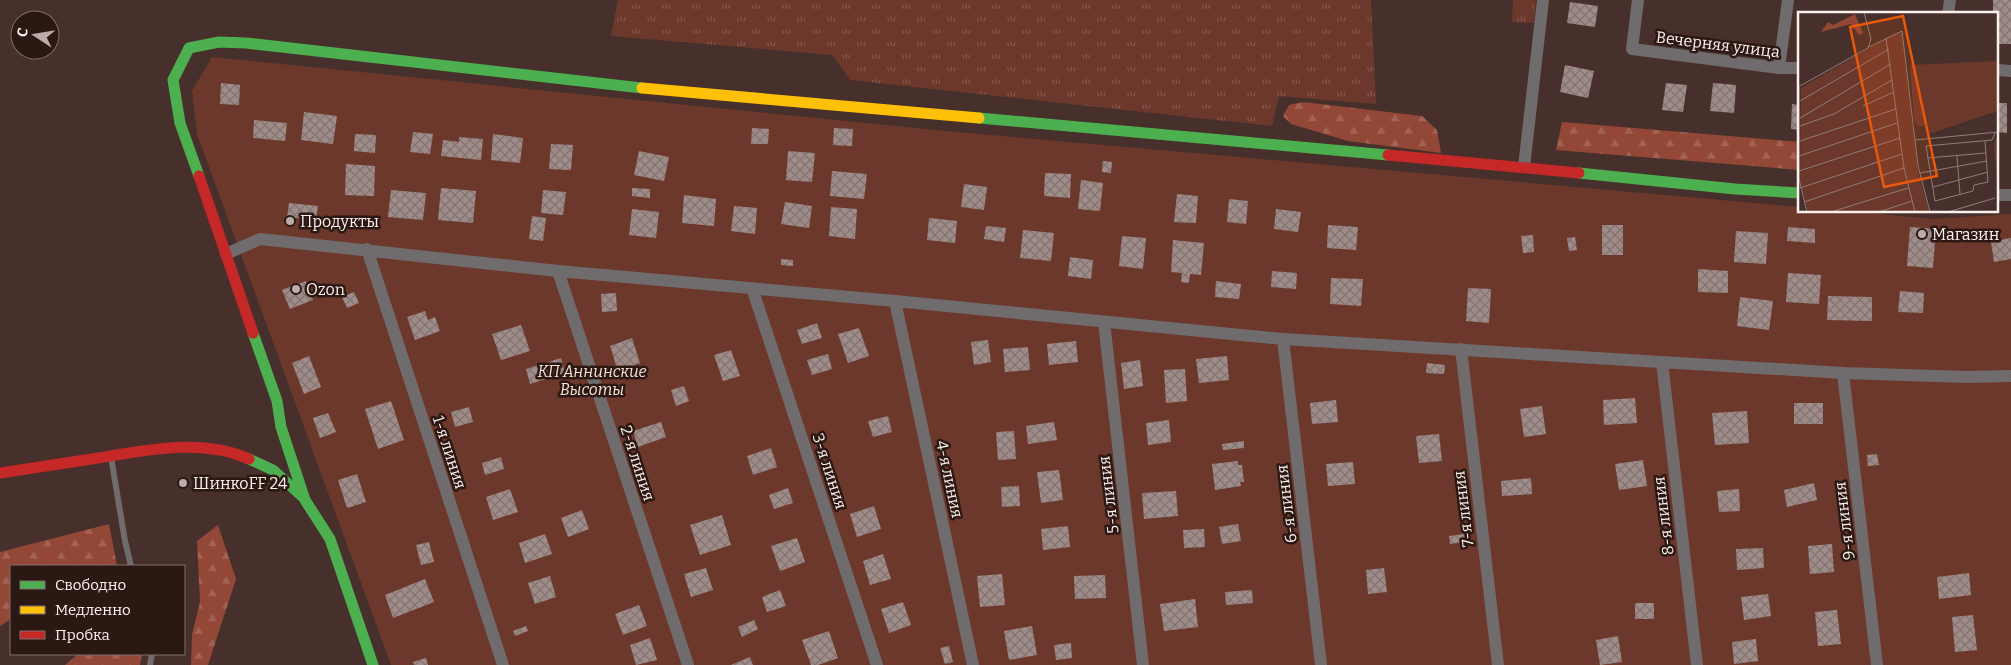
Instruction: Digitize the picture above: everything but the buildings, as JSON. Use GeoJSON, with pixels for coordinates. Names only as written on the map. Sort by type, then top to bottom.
{"type":"FeatureCollection","features":[{"type":"Feature","properties":{"kind":"street"},"geometry":{"type":"LineString","coordinates":[[1524,167],[1543,0]]}},
{"type":"Feature","properties":{"kind":"street","name":"Вечерняя улица"},"geometry":{"type":"LineString","coordinates":[[1638,0],[1632,49],[1779,68],[1798,68]]}},
{"type":"Feature","properties":{"kind":"street"},"geometry":{"type":"LineString","coordinates":[[1779,68],[1788,0]]}},
{"type":"Feature","properties":{"kind":"street"},"geometry":{"type":"LineString","coordinates":[[305,500],[281,427],[277,401],[180,123],[173,80],[188,48],[219,42],[246,43],[616,86],[1524,167],[1735,189],[1798,193]]}},
{"type":"Feature","properties":{"kind":"street"},"geometry":{"type":"LineString","coordinates":[[1998,70],[2011,71]]}},
{"type":"Feature","properties":{"kind":"street"},"geometry":{"type":"LineString","coordinates":[[1998,195],[2011,195]]}},
{"type":"Feature","properties":{"kind":"street"},"geometry":{"type":"LineString","coordinates":[[226,254],[260,239],[558,271],[895,301],[1283,339],[1843,373],[1968,377],[2011,376]]}},
{"type":"Feature","properties":{"kind":"street","name":"1-я линия"},"geometry":{"type":"LineString","coordinates":[[367,249],[503,665]]}},
{"type":"Feature","properties":{"kind":"street","name":"2-я линия"},"geometry":{"type":"LineString","coordinates":[[558,271],[688,665]]}},
{"type":"Feature","properties":{"kind":"street","name":"3-я линия"},"geometry":{"type":"LineString","coordinates":[[752,288],[877,665]]}},
{"type":"Feature","properties":{"kind":"street","name":"4-я линия"},"geometry":{"type":"LineString","coordinates":[[895,301],[973,665]]}},
{"type":"Feature","properties":{"kind":"street","name":"5-я линия"},"geometry":{"type":"LineString","coordinates":[[1104,322],[1143,665]]}},
{"type":"Feature","properties":{"kind":"street","name":"6-я линия"},"geometry":{"type":"LineString","coordinates":[[1283,339],[1321,665]]}},
{"type":"Feature","properties":{"kind":"street","name":"7-я линия"},"geometry":{"type":"LineString","coordinates":[[1462,349],[1498,665]]}},
{"type":"Feature","properties":{"kind":"street","name":"8-я линия"},"geometry":{"type":"LineString","coordinates":[[1662,362],[1697,665]]}},
{"type":"Feature","properties":{"kind":"street","name":"9-я линия"},"geometry":{"type":"LineString","coordinates":[[1843,373],[1877,665]]}},
{"type":"Feature","properties":{"kind":"street"},"geometry":{"type":"LineString","coordinates":[[0,473],[169,448],[203,448],[237,454],[273,470],[305,500],[330,539],[373,665]]}},
{"type":"Feature","properties":{"kind":"lane"},"geometry":{"type":"LineString","coordinates":[[111,456],[131,565]]}},
{"type":"Feature","properties":{"kind":"green space"},"geometry":{"type":"Polygon","coordinates":[[[618,0],[1371,0],[1376,104],[1279,96],[1272,126],[850,80],[833,55],[611,36],[618,0]]]}},
{"type":"Feature","properties":{"kind":"green space"},"geometry":{"type":"Polygon","coordinates":[[[1513,0],[1536,0],[1534,23],[1512,22],[1513,0]]]}},
{"type":"Feature","properties":{"kind":"green space","name":"КП Аннинские Высоты"},"geometry":{"type":"Polygon","coordinates":[[[212,57],[935,130],[1798,207],[1798,212],[1860,212],[1933,219],[2011,214],[2011,665],[391,665],[197,134],[192,91],[212,57]]]}},
{"type":"Feature","properties":{"kind":"green space"},"geometry":{"type":"Polygon","coordinates":[[[1303,102],[1422,116],[1437,130],[1441,153],[1348,141],[1291,124],[1283,116],[1289,105],[1303,102]]]}},
{"type":"Feature","properties":{"kind":"green space"},"geometry":{"type":"Polygon","coordinates":[[[1562,122],[1798,142],[1798,170],[1556,150],[1562,122]]]}},
{"type":"Feature","properties":{"kind":"green space"},"geometry":{"type":"Polygon","coordinates":[[[109,524],[117,565],[10,565],[10,620],[0,626],[0,552],[109,524]]]}},
{"type":"Feature","properties":{"kind":"green space"},"geometry":{"type":"Polygon","coordinates":[[[218,525],[236,579],[208,665],[191,665],[192,634],[200,602],[197,541],[218,525]]]}},
{"type":"Feature","properties":{"kind":"green space"},"geometry":{"type":"Polygon","coordinates":[[[77,655],[142,655],[140,665],[65,665],[77,655]]]}},
{"type":"Feature","properties":{"kind":"traffic: fast"},"geometry":{"type":"LineString","coordinates":[[199,176],[180,123],[173,80],[189,48],[219,42],[246,43],[642,88]]}},
{"type":"Feature","properties":{"kind":"traffic: fast"},"geometry":{"type":"LineString","coordinates":[[979,118],[1388,155]]}},
{"type":"Feature","properties":{"kind":"traffic: fast"},"geometry":{"type":"LineString","coordinates":[[1579,173],[1735,189],[1798,193]]}},
{"type":"Feature","properties":{"kind":"traffic: fast"},"geometry":{"type":"LineString","coordinates":[[253,333],[277,401],[281,427],[305,500],[330,539],[373,665]]}},
{"type":"Feature","properties":{"kind":"traffic: fast"},"geometry":{"type":"LineString","coordinates":[[249,459],[273,470],[305,499]]}},
{"type":"Feature","properties":{"kind":"traffic: slow"},"geometry":{"type":"LineString","coordinates":[[642,88],[979,118]]}},
{"type":"Feature","properties":{"kind":"traffic: jam"},"geometry":{"type":"LineString","coordinates":[[1388,155],[1579,173]]}},
{"type":"Feature","properties":{"kind":"traffic: jam"},"geometry":{"type":"LineString","coordinates":[[199,176],[253,333]]}},
{"type":"Feature","properties":{"kind":"traffic: jam"},"geometry":{"type":"LineString","coordinates":[[0,473],[155,449],[194,447],[213,449],[249,459]]}},
{"type":"Feature","properties":{"kind":"place","name":"Продукты"},"geometry":{"type":"Point","coordinates":[290,221]}},
{"type":"Feature","properties":{"kind":"place","name":"Магазин"},"geometry":{"type":"Point","coordinates":[1922,234]}},
{"type":"Feature","properties":{"kind":"place","name":"Ozon"},"geometry":{"type":"Point","coordinates":[296,289]}},
{"type":"Feature","properties":{"kind":"place","name":"ШинкоFF 24"},"geometry":{"type":"Point","coordinates":[183,483]}}]}
